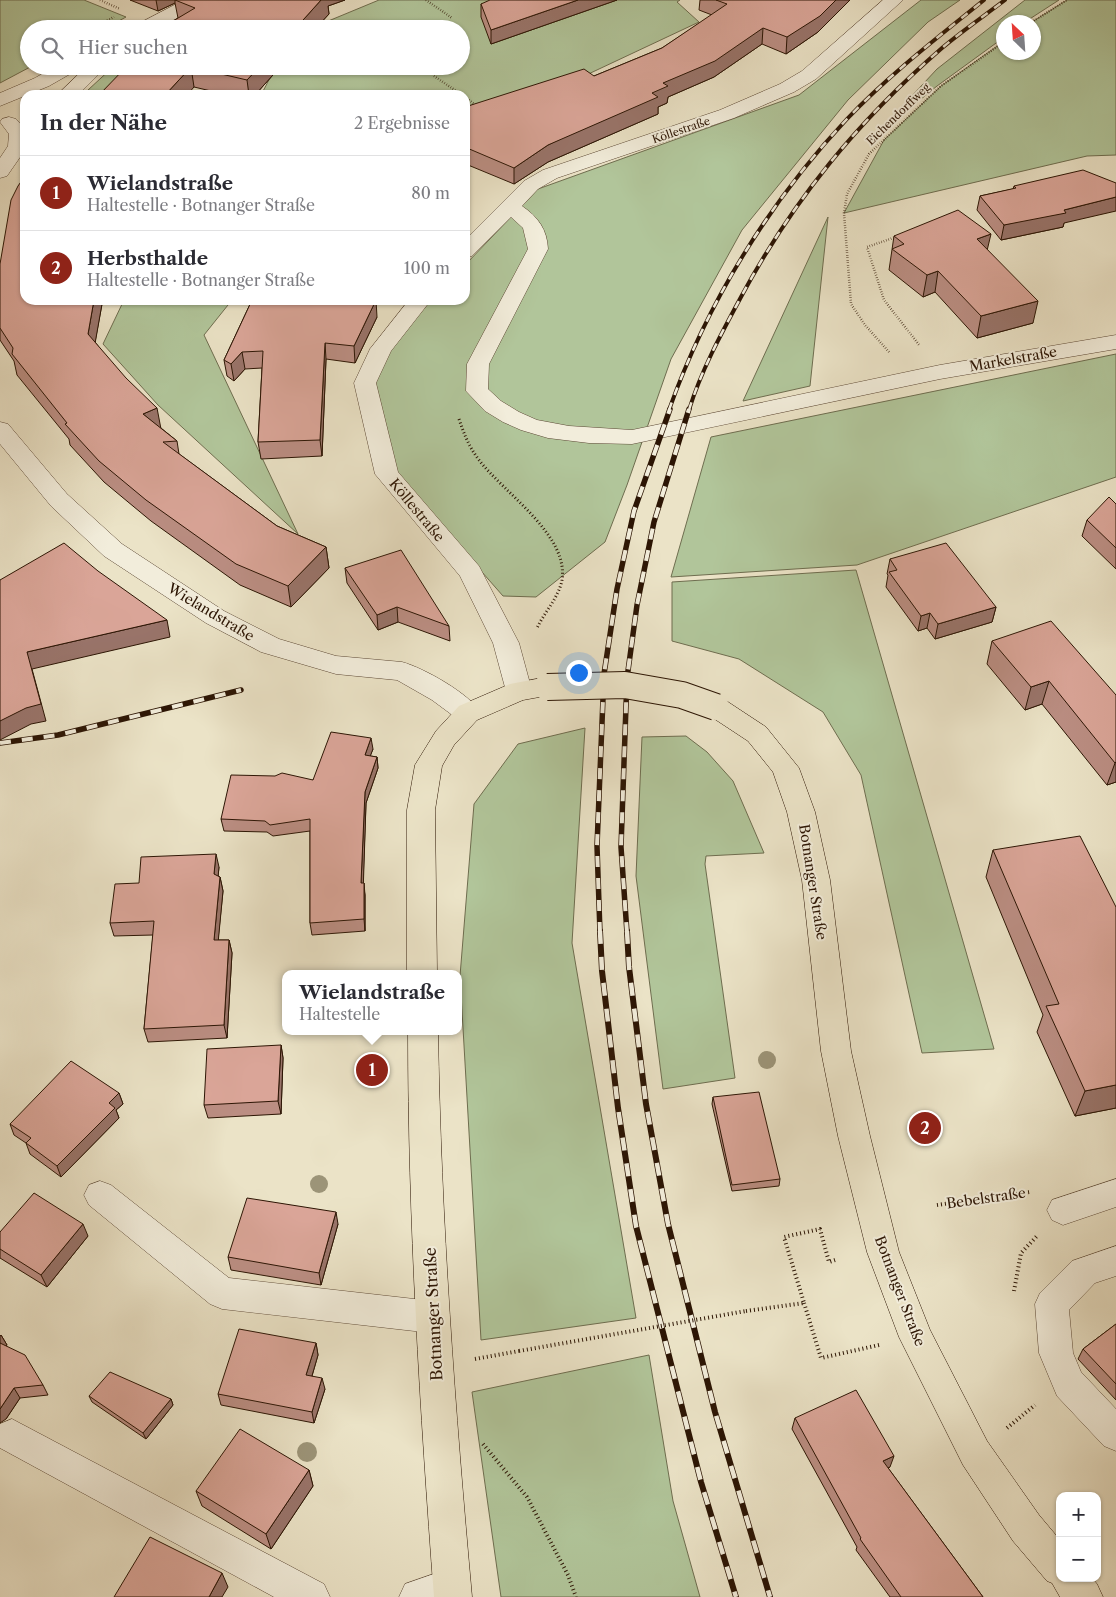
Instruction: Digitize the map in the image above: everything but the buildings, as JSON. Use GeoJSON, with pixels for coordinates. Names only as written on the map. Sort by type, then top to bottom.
{"type":"FeatureCollection","features":[{"type":"Feature","properties":{"kind":"main road","name":"Botnanger Straße"},"geometry":{"type":"LineString","coordinates":[[422,970],[421,810],[429,765],[445,738],[468,713],[519,691],[547,687],[625,685],[682,695],[716,707],[757,734],[785,768],[801,812],[816,880],[836,1051],[854,1136],[883,1252],[916,1337],[975,1453],[1026,1528],[1056,1563]]}},
{"type":"Feature","properties":{"kind":"main road","name":"Botnanger Straße"},"geometry":{"type":"LineString","coordinates":[[423,1035],[424,1139],[438,1419],[441,1593]]}},
{"type":"Feature","properties":{"kind":"main road"},"geometry":{"type":"LineString","coordinates":[[1071,1582],[1084,1597]]}},
{"type":"Feature","properties":{"kind":"street"},"geometry":{"type":"LineString","coordinates":[[159,20],[198,0]]}},
{"type":"Feature","properties":{"kind":"street","name":"Köllestraße"},"geometry":{"type":"LineString","coordinates":[[470,247],[531,185],[550,174],[727,114],[787,88],[809,75],[894,0]]}},
{"type":"Feature","properties":{"kind":"street"},"geometry":{"type":"LineString","coordinates":[[25,90],[54,75]]}},
{"type":"Feature","properties":{"kind":"street"},"geometry":{"type":"LineString","coordinates":[[72,90],[88,75]]}},
{"type":"Feature","properties":{"kind":"street"},"geometry":{"type":"LineString","coordinates":[[0,100],[20,92]]}},
{"type":"Feature","properties":{"kind":"street"},"geometry":{"type":"LineString","coordinates":[[0,172],[18,146],[18,133],[11,122]]}},
{"type":"Feature","properties":{"kind":"street"},"geometry":{"type":"LineString","coordinates":[[478,364],[538,249],[537,234],[530,220],[510,207]]}},
{"type":"Feature","properties":{"kind":"street","name":"Köllestraße"},"geometry":{"type":"LineString","coordinates":[[416,305],[381,349],[365,383],[387,474],[470,572],[506,643],[519,691]]}},
{"type":"Feature","properties":{"kind":"street","name":"Markelstraße"},"geometry":{"type":"LineString","coordinates":[[478,364],[477,391],[491,405],[522,423],[546,430],[588,436],[632,437],[940,372],[1116,342]]}},
{"type":"Feature","properties":{"kind":"street","name":"Wielandstraße"},"geometry":{"type":"LineString","coordinates":[[0,429],[59,500],[114,550],[215,617],[270,646],[336,665],[402,671],[441,693],[468,713]]}},
{"type":"Feature","properties":{"kind":"street"},"geometry":{"type":"LineString","coordinates":[[1063,1210],[1116,1194]]}},
{"type":"Feature","properties":{"kind":"street"},"geometry":{"type":"LineString","coordinates":[[100,1195],[222,1293],[432,1317]]}},
{"type":"Feature","properties":{"kind":"street"},"geometry":{"type":"LineString","coordinates":[[1116,1261],[1084,1272],[1052,1304],[1056,1353],[1069,1384],[1116,1434]]}},
{"type":"Feature","properties":{"kind":"street"},"geometry":{"type":"LineString","coordinates":[[12,1436],[311,1597]]}},
{"type":"Feature","properties":{"kind":"path"},"geometry":{"type":"LineString","coordinates":[[100,0],[113,6]]}},
{"type":"Feature","properties":{"kind":"path"},"geometry":{"type":"LineString","coordinates":[[426,0],[452,18]]}},
{"type":"Feature","properties":{"kind":"path"},"geometry":{"type":"LineString","coordinates":[[1041,16],[1066,0]]}},
{"type":"Feature","properties":{"kind":"path"},"geometry":{"type":"LineString","coordinates":[[108,20],[118,15]]}},
{"type":"Feature","properties":{"kind":"path","name":"Eichendorffweg"},"geometry":{"type":"LineString","coordinates":[[890,354],[865,325],[851,304],[844,214],[848,194],[869,154],[941,86],[996,48]]}},
{"type":"Feature","properties":{"kind":"path"},"geometry":{"type":"LineString","coordinates":[[434,76],[455,90]]}},
{"type":"Feature","properties":{"kind":"path"},"geometry":{"type":"LineString","coordinates":[[470,101],[480,108]]}},
{"type":"Feature","properties":{"kind":"path"},"geometry":{"type":"LineString","coordinates":[[901,234],[868,248],[884,300],[940,372]]}},
{"type":"Feature","properties":{"kind":"path"},"geometry":{"type":"LineString","coordinates":[[478,364],[460,391],[458,410],[460,430],[476,458],[545,531],[562,558],[562,580]]}},
{"type":"Feature","properties":{"kind":"path","name":"Bebelstraße"},"geometry":{"type":"LineString","coordinates":[[937,1205],[1035,1191],[1063,1210]]}},
{"type":"Feature","properties":{"kind":"path"},"geometry":{"type":"LineString","coordinates":[[835,1260],[829,1262],[820,1229],[784,1237],[821,1358],[916,1337]]}},
{"type":"Feature","properties":{"kind":"path"},"geometry":{"type":"LineString","coordinates":[[478,1358],[746,1311],[804,1303]]}},
{"type":"Feature","properties":{"kind":"path"},"geometry":{"type":"LineString","coordinates":[[438,1419],[475,1434],[527,1497],[568,1575],[576,1597]]}},
{"type":"Feature","properties":{"kind":"green space"},"geometry":{"type":"Polygon","coordinates":[[[0,0],[84,0],[126,17],[120,20],[20,20],[20,72],[0,83],[0,0]]]}},
{"type":"Feature","properties":{"kind":"green space"},"geometry":{"type":"Polygon","coordinates":[[[379,0],[680,0],[677,2],[699,22],[582,77],[470,110],[470,90],[264,90],[271,76],[268,75],[470,75],[470,20],[331,20],[379,0]]]}},
{"type":"Feature","properties":{"kind":"green space"},"geometry":{"type":"Polygon","coordinates":[[[921,0],[960,0],[928,22],[848,100],[742,230],[671,359],[605,542],[536,597],[503,596],[396,474],[373,382],[393,346],[427,305],[470,305],[470,260],[538,189],[799,95],[921,0]]]}},
{"type":"Feature","properties":{"kind":"green space"},"geometry":{"type":"Polygon","coordinates":[[[1025,0],[1059,0],[1036,15],[1006,15],[1025,0]]]}},
{"type":"Feature","properties":{"kind":"green space"},"geometry":{"type":"Polygon","coordinates":[[[1067,0],[1116,0],[1116,155],[1087,156],[844,213],[884,140],[941,86],[996,47],[996,60],[1041,60],[1041,16],[1067,0]]]}},
{"type":"Feature","properties":{"kind":"green space"},"geometry":{"type":"Polygon","coordinates":[[[996,23],[996,43],[937,86],[871,140],[937,69],[996,23]]]}},
{"type":"Feature","properties":{"kind":"green space"},"geometry":{"type":"Polygon","coordinates":[[[104,75],[127,75],[111,90],[88,90],[104,75]]]}},
{"type":"Feature","properties":{"kind":"green space"},"geometry":{"type":"Polygon","coordinates":[[[828,217],[810,386],[743,401],[828,217]]]}},
{"type":"Feature","properties":{"kind":"green space"},"geometry":{"type":"Polygon","coordinates":[[[122,305],[228,305],[204,335],[298,534],[158,405],[103,344],[122,305]]]}},
{"type":"Feature","properties":{"kind":"green space"},"geometry":{"type":"Polygon","coordinates":[[[1116,354],[1116,477],[857,565],[671,577],[711,437],[1116,354]]]}},
{"type":"Feature","properties":{"kind":"green space"},"geometry":{"type":"Polygon","coordinates":[[[856,570],[994,1049],[922,1053],[861,775],[823,712],[739,659],[672,641],[672,582],[856,570]]]}},
{"type":"Feature","properties":{"kind":"green space"},"geometry":{"type":"Polygon","coordinates":[[[585,728],[572,943],[636,1318],[481,1340],[462,1011],[462,970],[460,970],[474,804],[518,744],[585,728]]]}},
{"type":"Feature","properties":{"kind":"green space"},"geometry":{"type":"Polygon","coordinates":[[[686,736],[707,752],[733,781],[764,853],[706,856],[705,864],[735,1078],[663,1089],[636,876],[642,737],[686,736]]]}},
{"type":"Feature","properties":{"kind":"green space"},"geometry":{"type":"Polygon","coordinates":[[[649,1355],[673,1501],[700,1597],[501,1597],[472,1392],[649,1355]]]}},
{"type":"Feature","properties":{"kind":"railway"},"geometry":{"type":"LineString","coordinates":[[669,410],[684,370],[721,293],[766,219],[792,184],[863,103],[914,57],[984,0]]}},
{"type":"Feature","properties":{"kind":"railway"},"geometry":{"type":"LineString","coordinates":[[689,410],[705,367],[741,297],[761,261],[805,195],[855,133],[882,104],[950,42],[1005,0]]}},
{"type":"Feature","properties":{"kind":"railway"},"geometry":{"type":"LineString","coordinates":[[600,933],[597,846],[604,674],[617,589],[634,511],[670,409]]}},
{"type":"Feature","properties":{"kind":"railway"},"geometry":{"type":"LineString","coordinates":[[627,933],[621,847],[627,678],[637,605],[654,522],[689,409]]}},
{"type":"Feature","properties":{"kind":"railway"},"geometry":{"type":"LineString","coordinates":[[0,743],[58,735],[241,690]]}},
{"type":"Feature","properties":{"kind":"railway"},"geometry":{"type":"LineString","coordinates":[[600,931],[602,971],[618,1108],[636,1226],[701,1482],[736,1597]]}},
{"type":"Feature","properties":{"kind":"railway"},"geometry":{"type":"LineString","coordinates":[[627,931],[629,967],[646,1104],[668,1224],[715,1412],[770,1597]]}},
{"type":"Feature","properties":{"kind":"place","name":"Wielandstraße"},"geometry":{"type":"Point","coordinates":[372,1070]}},
{"type":"Feature","properties":{"kind":"place","name":"Herbsthalde"},"geometry":{"type":"Point","coordinates":[925,1128]}}]}
